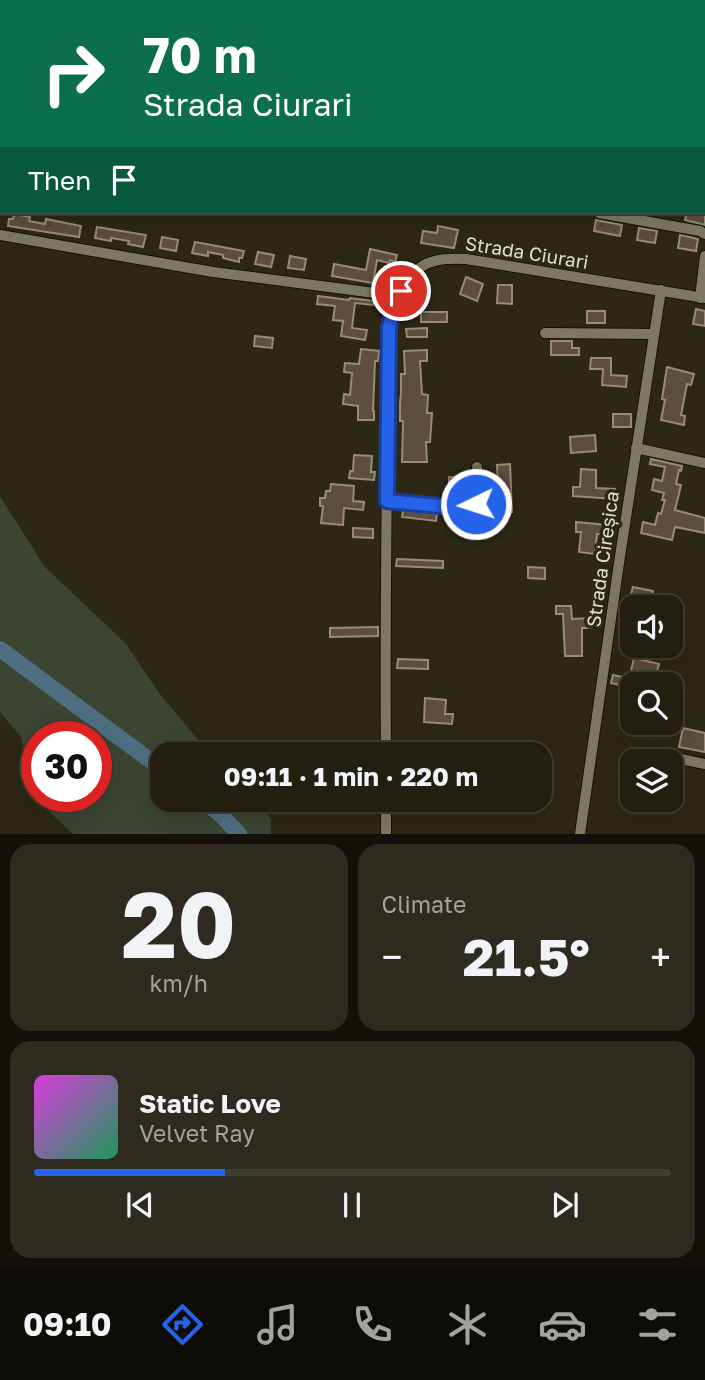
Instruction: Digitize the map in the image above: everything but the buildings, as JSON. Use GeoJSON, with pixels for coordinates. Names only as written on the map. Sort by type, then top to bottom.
{"type":"FeatureCollection","features":[{"type":"Feature","properties":{"kind":"street"},"geometry":{"type":"LineString","coordinates":[[605,214],[705,234]]}},
{"type":"Feature","properties":{"kind":"street"},"geometry":{"type":"LineString","coordinates":[[0,235],[213,272],[398,296]]}},
{"type":"Feature","properties":{"kind":"street"},"geometry":{"type":"LineString","coordinates":[[702,298],[705,256]]}},
{"type":"Feature","properties":{"kind":"street","name":"Strada Ciurari"},"geometry":{"type":"LineString","coordinates":[[386,742],[389,328],[398,296],[414,272],[432,260],[446,258],[479,261],[702,298]]}},
{"type":"Feature","properties":{"kind":"street","name":"Strada Cireșica"},"geometry":{"type":"LineString","coordinates":[[580,834],[661,290]]}},
{"type":"Feature","properties":{"kind":"street"},"geometry":{"type":"LineString","coordinates":[[545,333],[654,334]]}},
{"type":"Feature","properties":{"kind":"street"},"geometry":{"type":"LineString","coordinates":[[636,448],[705,463]]}},
{"type":"Feature","properties":{"kind":"street"},"geometry":{"type":"LineString","coordinates":[[387,501],[471,509],[476,504],[477,467]]}},
{"type":"Feature","properties":{"kind":"street"},"geometry":{"type":"LineString","coordinates":[[683,759],[705,764]]}},
{"type":"Feature","properties":{"kind":"street"},"geometry":{"type":"LineString","coordinates":[[386,812],[386,834]]}},
{"type":"Feature","properties":{"kind":"green space"},"geometry":{"type":"Polygon","coordinates":[[[0,496],[44,566],[125,643],[159,693],[200,742],[150,742],[150,812],[264,812],[271,819],[271,834],[73,834],[50,812],[112,812],[112,721],[21,721],[21,737],[0,712],[0,496]]]}},
{"type":"Feature","properties":{"kind":"waterway"},"geometry":{"type":"LineString","coordinates":[[0,649],[150,760]]}},
{"type":"Feature","properties":{"kind":"waterway"},"geometry":{"type":"LineString","coordinates":[[217,812],[239,834]]}},
{"type":"Feature","properties":{"kind":"route"},"geometry":{"type":"LineString","coordinates":[[401,291],[389,328],[387,501],[471,509],[476,504]]}}]}
